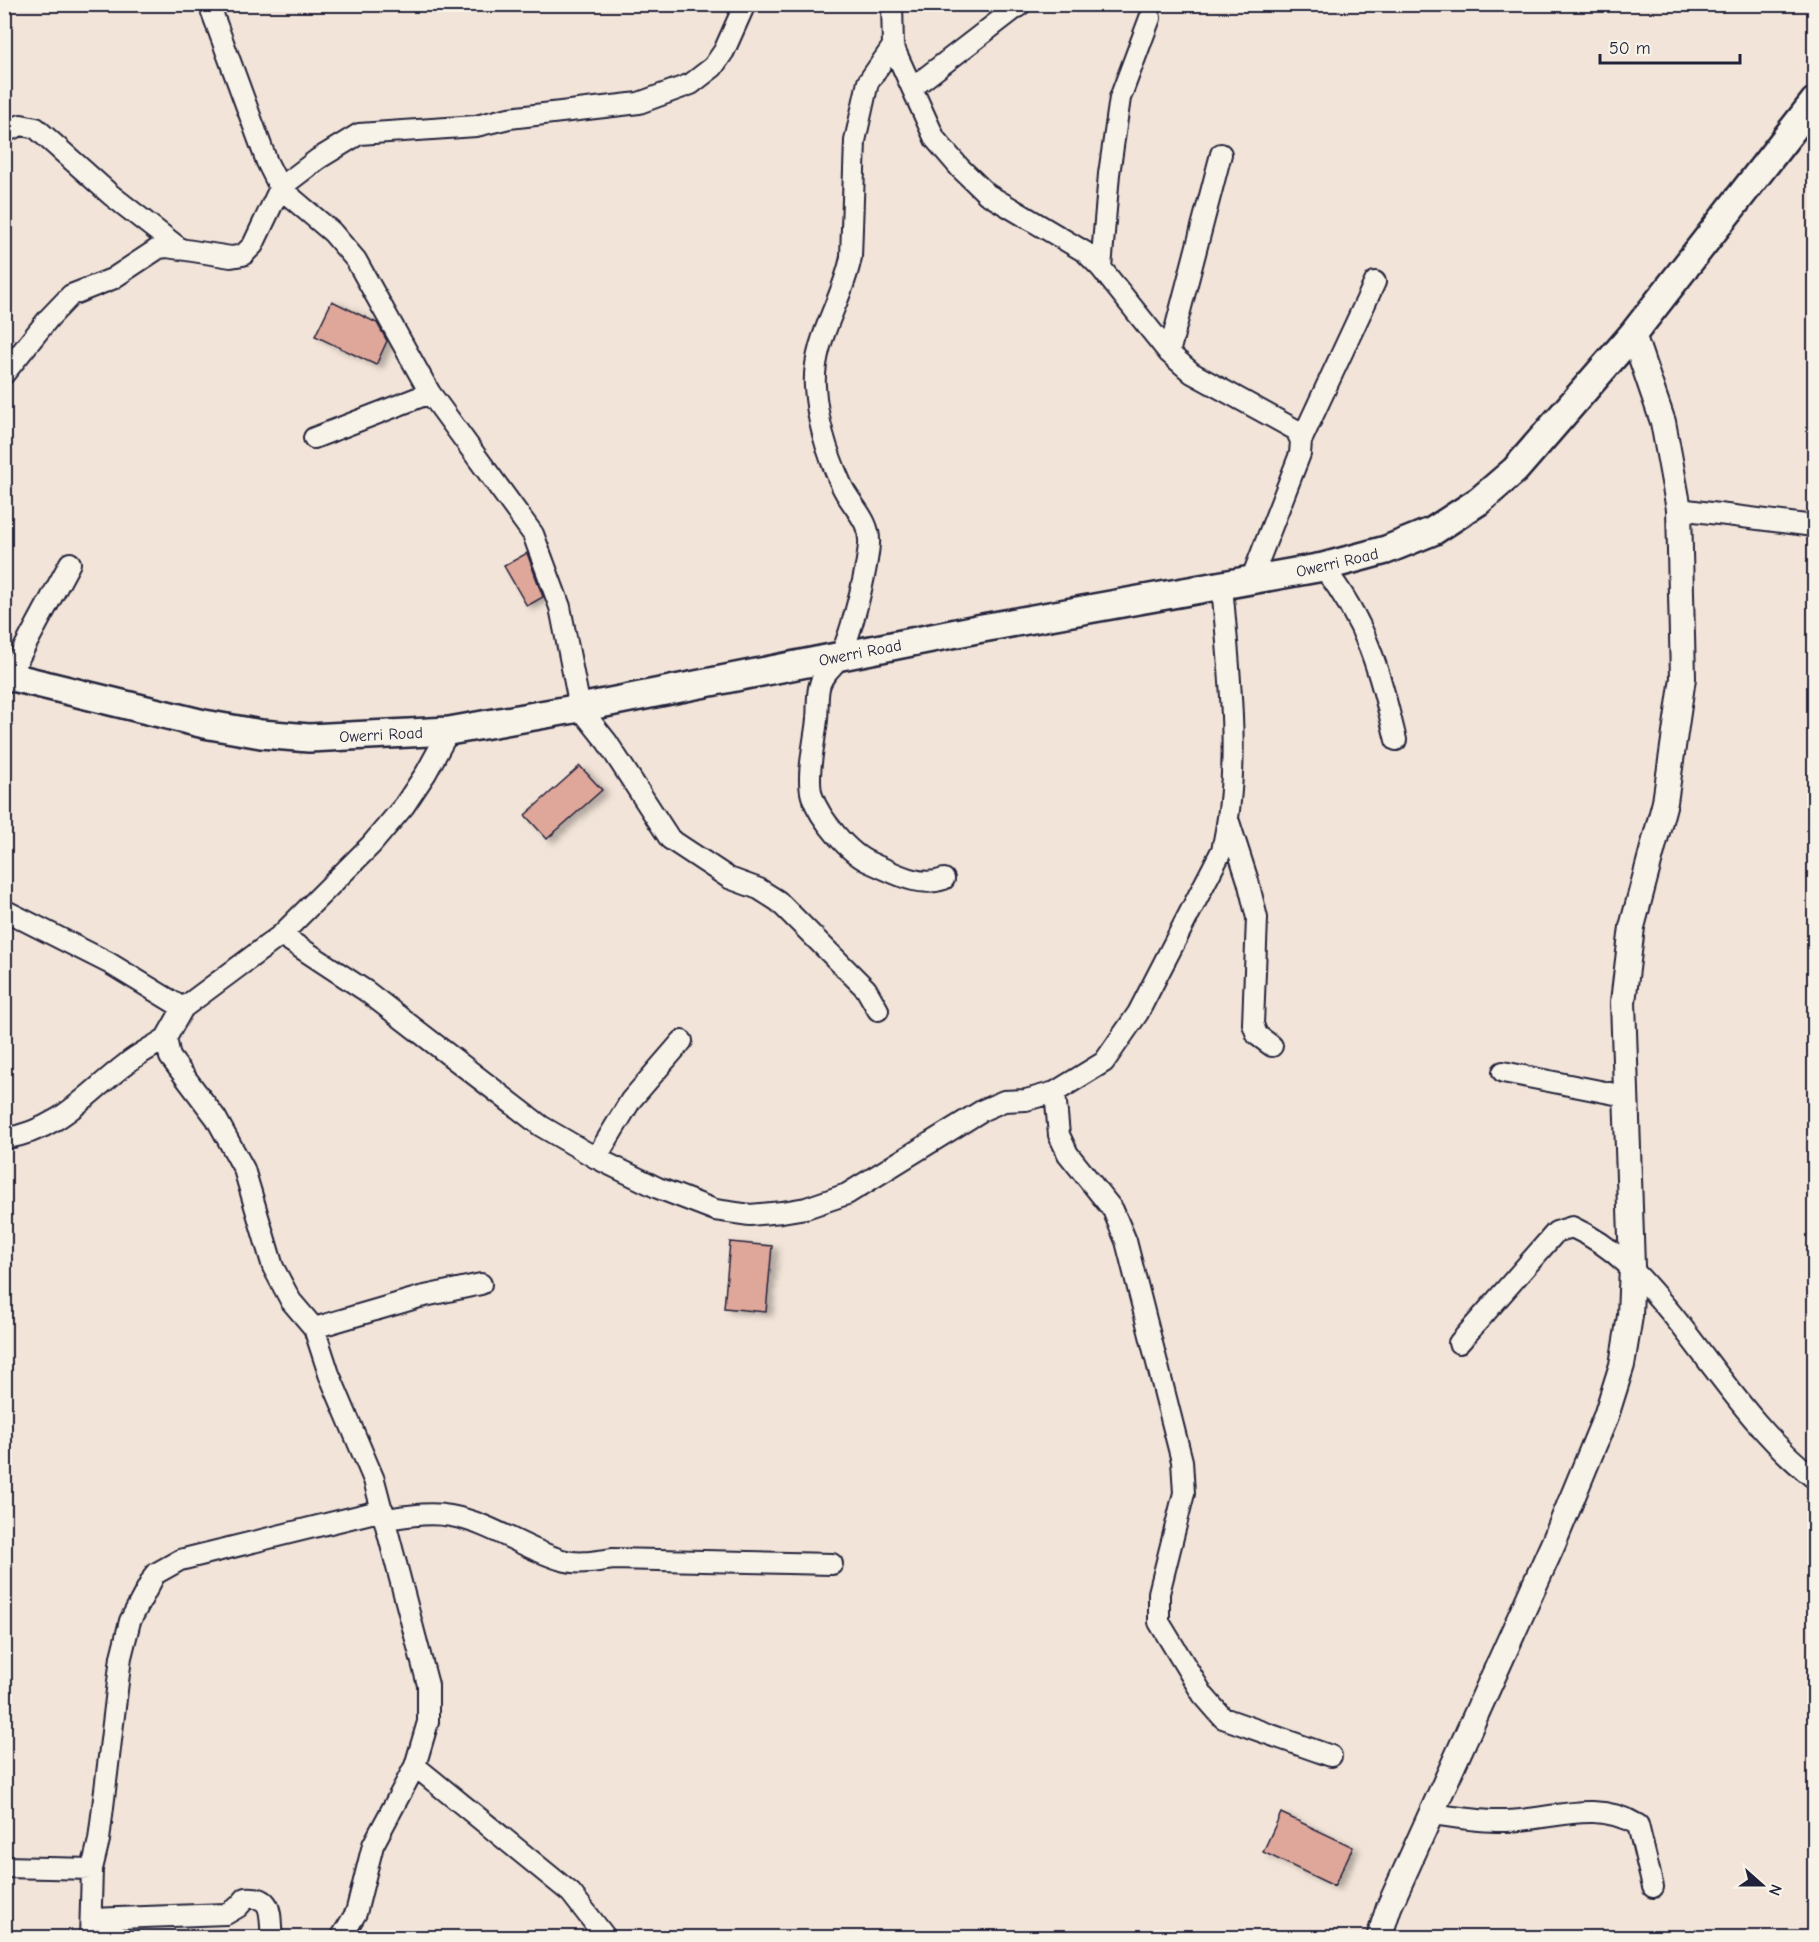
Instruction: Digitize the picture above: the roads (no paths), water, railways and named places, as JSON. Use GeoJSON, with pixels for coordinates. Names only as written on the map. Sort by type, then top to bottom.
{"type":"FeatureCollection","features":[{"type":"Feature","properties":{"kind":"main road","name":"Owerri Road"},"geometry":{"type":"LineString","coordinates":[[7,675],[204,724],[261,734],[309,738],[449,731],[1323,567],[1386,550],[1433,531],[1479,501],[1515,470],[1633,334],[1815,102]]}},
{"type":"Feature","properties":{"kind":"street"},"geometry":{"type":"LineString","coordinates":[[209,4],[267,162],[280,188],[332,232],[356,260],[430,393],[533,534],[560,606],[580,708],[607,742],[670,839],[729,878],[759,889],[778,901],[866,989],[878,1011]]}},
{"type":"Feature","properties":{"kind":"street"},"geometry":{"type":"LineString","coordinates":[[4,374],[49,318],[71,295],[112,279],[159,248],[179,248],[231,257],[243,255],[253,245],[280,188],[318,159],[359,134],[476,126],[509,118],[639,103],[691,84],[713,67],[745,4]]}},
{"type":"Feature","properties":{"kind":"street"},"geometry":{"type":"LineString","coordinates":[[892,4],[893,46],[935,140],[987,194],[1085,252],[1101,268],[1169,353],[1192,373],[1296,430],[1301,441]]}},
{"type":"Feature","properties":{"kind":"street"},"geometry":{"type":"LineString","coordinates":[[912,88],[1021,4]]}},
{"type":"Feature","properties":{"kind":"street"},"geometry":{"type":"LineString","coordinates":[[1101,268],[1109,174],[1120,98],[1150,18]]}},
{"type":"Feature","properties":{"kind":"street"},"geometry":{"type":"LineString","coordinates":[[893,46],[868,82],[855,141],[851,257],[848,275],[830,316],[820,347],[815,386],[821,424],[841,485],[863,520],[869,542],[865,574],[840,656],[824,672],[819,687],[812,762],[812,796],[833,833],[865,861],[910,880],[930,884],[944,879]]}},
{"type":"Feature","properties":{"kind":"street"},"geometry":{"type":"LineString","coordinates":[[4,132],[21,125],[36,128],[102,188],[179,248]]}},
{"type":"Feature","properties":{"kind":"street"},"geometry":{"type":"LineString","coordinates":[[1169,353],[1221,154]]}},
{"type":"Feature","properties":{"kind":"street"},"geometry":{"type":"LineString","coordinates":[[1251,580],[1300,454],[1301,441],[1376,282]]}},
{"type":"Feature","properties":{"kind":"street"},"geometry":{"type":"LineString","coordinates":[[1379,1938],[1389,1907],[1554,1542],[1606,1416],[1622,1365],[1630,1316],[1632,1266],[1623,1002],[1632,927],[1665,802],[1683,678],[1679,509],[1663,422],[1633,334]]}},
{"type":"Feature","properties":{"kind":"street"},"geometry":{"type":"LineString","coordinates":[[314,438],[430,393]]}},
{"type":"Feature","properties":{"kind":"street"},"geometry":{"type":"LineString","coordinates":[[1679,509],[1815,526]]}},
{"type":"Feature","properties":{"kind":"street"},"geometry":{"type":"LineString","coordinates":[[7,675],[70,563]]}},
{"type":"Feature","properties":{"kind":"street"},"geometry":{"type":"LineString","coordinates":[[1323,567],[1343,592],[1364,628],[1382,684],[1396,740]]}},
{"type":"Feature","properties":{"kind":"street"},"geometry":{"type":"LineString","coordinates":[[281,935],[366,991],[541,1126],[596,1158],[658,1188],[715,1210],[750,1215],[806,1208],[847,1194],[994,1105],[1004,1101],[1026,1100],[1055,1092],[1104,1062],[1138,1013],[1221,850],[1228,822],[1232,754],[1222,585]]}},
{"type":"Feature","properties":{"kind":"street"},"geometry":{"type":"LineString","coordinates":[[4,1139],[48,1127],[77,1108],[127,1063],[166,1038],[183,1008],[281,935],[371,845],[404,806],[426,773],[449,731]]}},
{"type":"Feature","properties":{"kind":"street"},"geometry":{"type":"LineString","coordinates":[[1228,822],[1248,881],[1257,918],[1252,1024],[1257,1035],[1272,1046]]}},
{"type":"Feature","properties":{"kind":"street"},"geometry":{"type":"LineString","coordinates":[[4,909],[110,963],[183,1008]]}},
{"type":"Feature","properties":{"kind":"street"},"geometry":{"type":"LineString","coordinates":[[166,1038],[170,1057],[216,1118],[244,1169],[273,1267],[291,1301],[314,1328],[329,1374],[374,1480],[428,1685],[428,1722],[415,1766],[373,1845],[356,1913],[341,1938]]}},
{"type":"Feature","properties":{"kind":"street"},"geometry":{"type":"LineString","coordinates":[[596,1158],[631,1100],[682,1041]]}},
{"type":"Feature","properties":{"kind":"street"},"geometry":{"type":"LineString","coordinates":[[1503,1072],[1625,1096]]}},
{"type":"Feature","properties":{"kind":"street"},"geometry":{"type":"LineString","coordinates":[[1055,1092],[1059,1135],[1068,1154],[1113,1210],[1126,1241],[1182,1461],[1184,1493],[1159,1593],[1159,1622],[1203,1695],[1223,1718],[1331,1756]]}},
{"type":"Feature","properties":{"kind":"street"},"geometry":{"type":"LineString","coordinates":[[1459,1343],[1556,1232],[1572,1227],[1590,1235],[1632,1266],[1757,1422],[1795,1463],[1815,1478]]}},
{"type":"Feature","properties":{"kind":"street"},"geometry":{"type":"LineString","coordinates":[[314,1328],[420,1297],[481,1284]]}},
{"type":"Feature","properties":{"kind":"street"},"geometry":{"type":"LineString","coordinates":[[272,1938],[268,1906],[264,1900],[256,1897],[246,1898],[238,1907],[226,1914],[90,1928],[92,1869],[99,1840],[121,1657],[130,1621],[155,1574],[180,1560],[385,1515],[428,1514],[450,1516],[479,1523],[562,1560],[578,1562],[613,1559],[832,1564]]}},
{"type":"Feature","properties":{"kind":"street"},"geometry":{"type":"LineString","coordinates":[[415,1766],[571,1893],[606,1938]]}},
{"type":"Feature","properties":{"kind":"street"},"geometry":{"type":"LineString","coordinates":[[1432,1814],[1506,1821],[1576,1811],[1624,1817],[1638,1826],[1653,1887]]}},
{"type":"Feature","properties":{"kind":"street"},"geometry":{"type":"LineString","coordinates":[[4,1868],[92,1869]]}}]}
